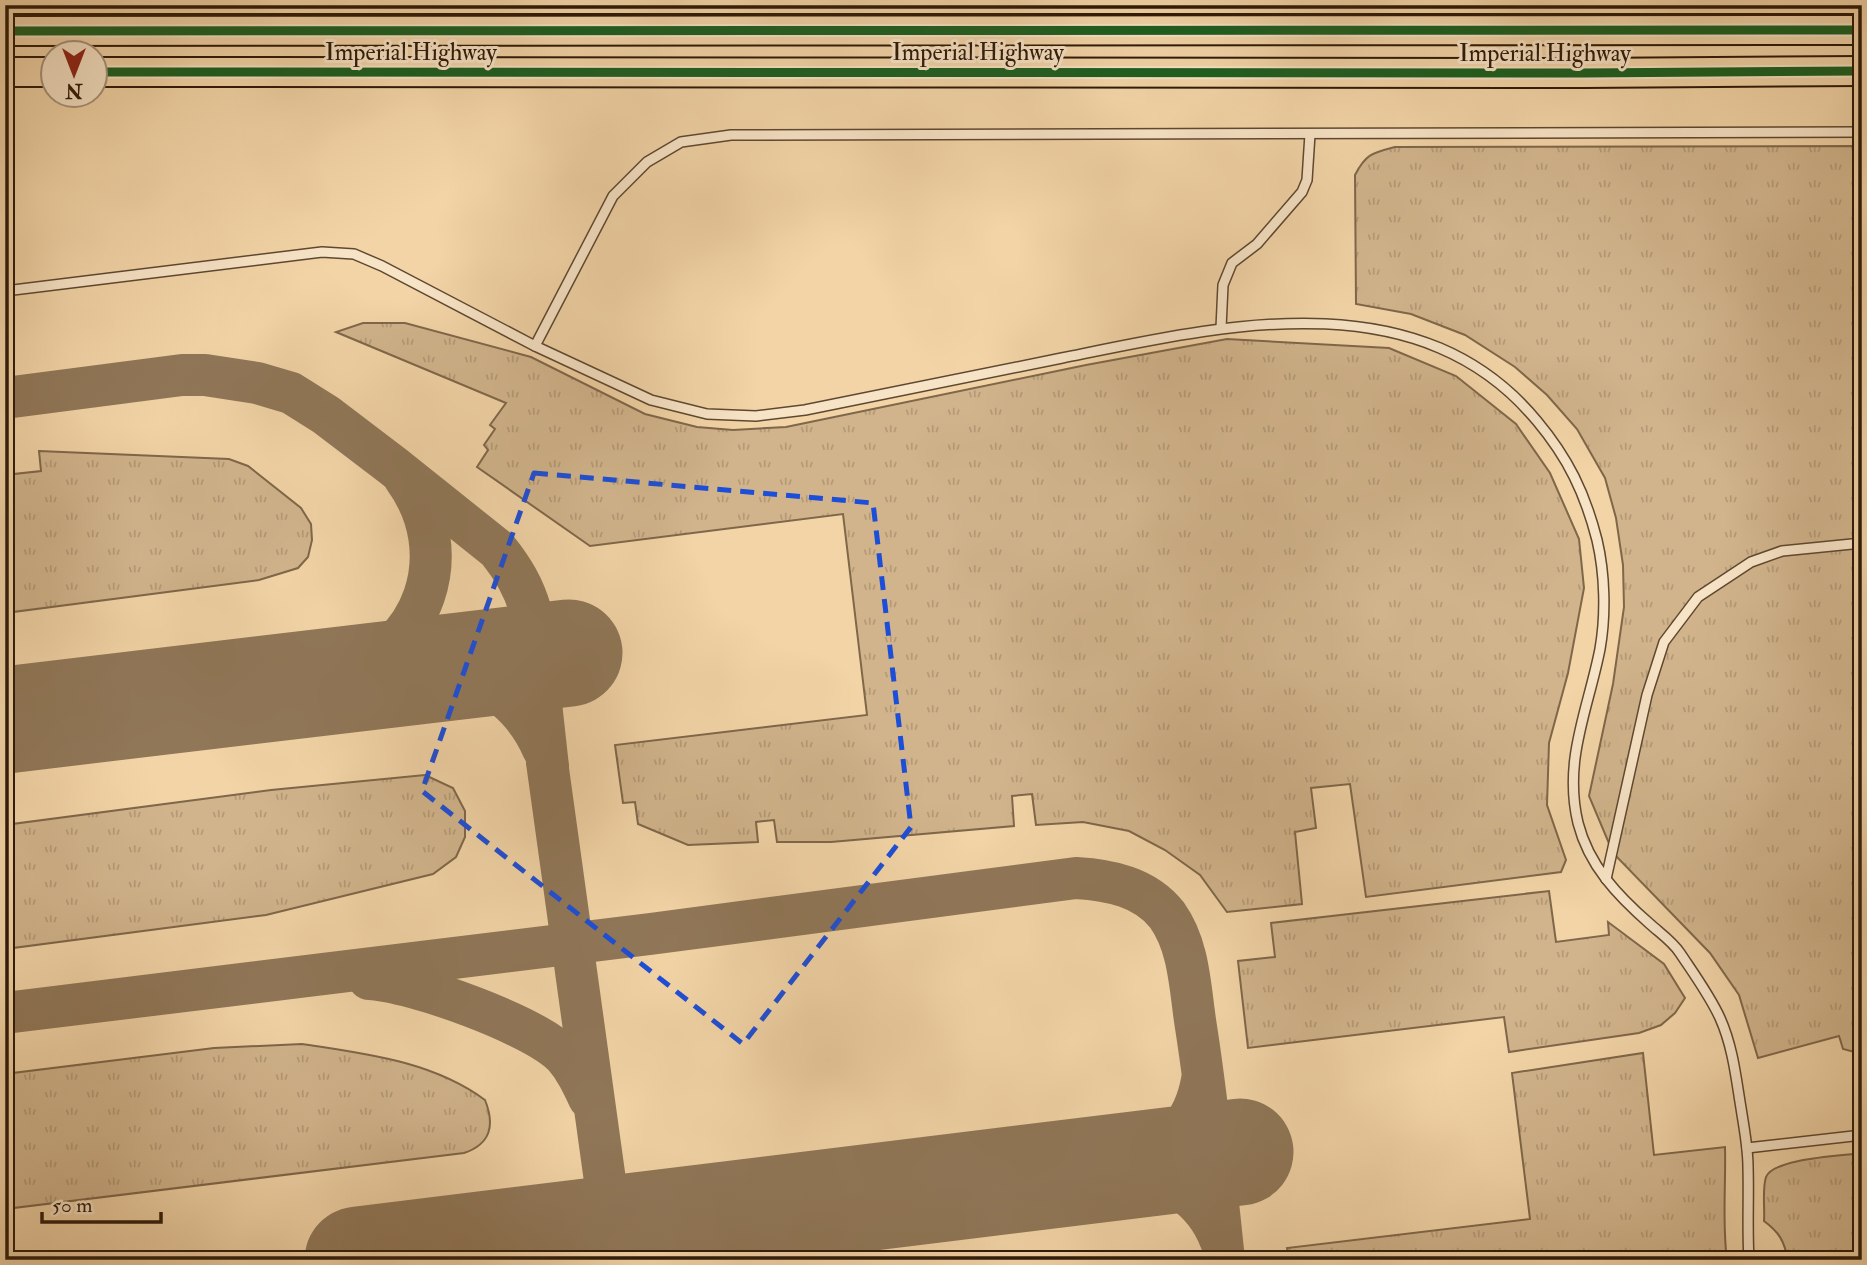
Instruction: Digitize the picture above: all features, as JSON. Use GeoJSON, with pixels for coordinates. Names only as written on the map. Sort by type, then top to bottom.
{"type":"FeatureCollection","features":[{"type":"Feature","properties":{"kind":"main road"},"geometry":{"type":"LineString","coordinates":[[5,24],[56,31]]}},
{"type":"Feature","properties":{"kind":"main road","name":"Imperial Highway"},"geometry":{"type":"LineString","coordinates":[[5,31],[1862,30]]}},
{"type":"Feature","properties":{"kind":"main road"},"geometry":{"type":"LineString","coordinates":[[1781,71],[1795,61],[1862,59]]}},
{"type":"Feature","properties":{"kind":"main road","name":"Imperial Highway"},"geometry":{"type":"LineString","coordinates":[[108,72],[1862,71]]}},
{"type":"Feature","properties":{"kind":"main road"},"geometry":{"type":"LineString","coordinates":[[5,72],[38,72]]}},
{"type":"Feature","properties":{"kind":"lane"},"geometry":{"type":"LineString","coordinates":[[535,346],[613,196],[647,162],[681,142],[732,135],[1862,132]]}},
{"type":"Feature","properties":{"kind":"lane"},"geometry":{"type":"LineString","coordinates":[[1221,328],[1223,285],[1232,263],[1257,244],[1301,192],[1307,180],[1310,134]]}},
{"type":"Feature","properties":{"kind":"lane"},"geometry":{"type":"LineString","coordinates":[[5,291],[322,252],[354,254],[383,266],[535,346],[651,400],[707,414],[756,416],[806,410],[1221,328],[1280,323],[1333,324],[1388,331],[1438,347],[1484,372],[1521,401],[1553,440],[1579,483],[1597,540],[1603,579],[1601,645],[1573,758],[1572,794],[1579,828],[1596,866],[1606,880],[1617,894],[1677,948],[1720,1017],[1732,1052],[1747,1148],[1749,1260]]}},
{"type":"Feature","properties":{"kind":"lane"},"geometry":{"type":"LineString","coordinates":[[1606,880],[1647,695],[1664,642],[1698,597],[1751,562],[1782,551],[1862,542]]}},
{"type":"Feature","properties":{"kind":"lane"},"geometry":{"type":"LineString","coordinates":[[1747,1148],[1862,1135]]}},
{"type":"Feature","properties":{"kind":"highlighted area"},"geometry":{"type":"Polygon","coordinates":[[[534,473],[873,503],[911,827],[743,1044],[422,791],[534,473]]]}},
{"type":"Feature","properties":{"kind":"green space"},"geometry":{"type":"Polygon","coordinates":[[[5,5],[1862,5],[1862,12],[82,17],[5,13],[5,5]]]}},
{"type":"Feature","properties":{"kind":"green space"},"geometry":{"type":"Polygon","coordinates":[[[1862,146],[1862,1054],[1843,1049],[1839,1036],[1758,1058],[1739,995],[1710,953],[1613,853],[1589,796],[1613,684],[1624,607],[1623,565],[1616,518],[1605,478],[1577,429],[1547,395],[1515,367],[1465,335],[1411,314],[1356,304],[1355,175],[1370,155],[1395,147],[1862,146]]]}},
{"type":"Feature","properties":{"kind":"green space"},"geometry":{"type":"Polygon","coordinates":[[[363,323],[405,323],[531,357],[645,414],[697,427],[733,430],[786,427],[1227,339],[1389,348],[1456,376],[1516,424],[1550,473],[1579,539],[1584,588],[1568,673],[1549,743],[1547,805],[1566,860],[1561,872],[1366,897],[1350,784],[1311,788],[1316,828],[1295,832],[1302,904],[1227,912],[1200,875],[1165,850],[1129,831],[1083,822],[1036,825],[1032,794],[1012,796],[1014,826],[831,842],[777,842],[774,820],[756,822],[758,842],[688,845],[638,824],[635,802],[623,803],[615,745],[867,715],[843,514],[590,546],[477,467],[488,450],[484,445],[495,429],[490,425],[506,403],[336,332],[363,323]]]}},
{"type":"Feature","properties":{"kind":"green space"},"geometry":{"type":"Polygon","coordinates":[[[39,451],[229,459],[248,466],[301,508],[311,524],[312,540],[308,557],[298,568],[259,580],[5,613],[5,475],[41,471],[39,451]]]}},
{"type":"Feature","properties":{"kind":"green space"},"geometry":{"type":"Polygon","coordinates":[[[425,775],[453,788],[465,811],[465,837],[456,857],[433,874],[266,915],[5,949],[5,825],[271,790],[425,775]]]}},
{"type":"Feature","properties":{"kind":"green space"},"geometry":{"type":"Polygon","coordinates":[[[1549,891],[1556,942],[1609,935],[1608,922],[1664,964],[1685,998],[1675,1013],[1661,1025],[1639,1033],[1509,1052],[1504,1017],[1248,1048],[1238,961],[1275,957],[1271,923],[1549,891]]]}},
{"type":"Feature","properties":{"kind":"green space"},"geometry":{"type":"Polygon","coordinates":[[[302,1044],[398,1061],[443,1076],[465,1087],[485,1100],[490,1125],[485,1139],[464,1153],[5,1209],[5,1074],[214,1048],[302,1044]]]}},
{"type":"Feature","properties":{"kind":"green space"},"geometry":{"type":"Polygon","coordinates":[[[1643,1053],[1654,1155],[1725,1147],[1724,1218],[1727,1260],[1290,1260],[1287,1248],[1530,1219],[1512,1073],[1643,1053]]]}},
{"type":"Feature","properties":{"kind":"green space"},"geometry":{"type":"Polygon","coordinates":[[[1862,1153],[1862,1259],[1788,1260],[1780,1238],[1764,1221],[1766,1177],[1772,1171],[1795,1162],[1862,1153]]]}},
{"type":"Feature","properties":{"kind":"taxiway"},"geometry":{"type":"LineString","coordinates":[[5,398],[182,375],[205,375],[257,383],[291,393],[326,415],[497,549],[513,571],[531,612],[548,767]]}},
{"type":"Feature","properties":{"kind":"taxiway"},"geometry":{"type":"LineString","coordinates":[[147,702],[337,675],[368,663],[393,645],[412,622],[424,595],[430,567],[429,537],[421,507],[405,479]]}},
{"type":"Feature","properties":{"kind":"taxiway"},"geometry":{"type":"LineString","coordinates":[[346,682],[432,671],[476,680],[504,697],[516,708],[536,734],[543,749]]}},
{"type":"Feature","properties":{"kind":"taxiway"},"geometry":{"type":"LineString","coordinates":[[547,762],[616,1260]]}},
{"type":"Feature","properties":{"kind":"taxiway"},"geometry":{"type":"LineString","coordinates":[[5,1013],[650,934],[1076,878],[1114,883],[1138,892],[1158,905],[1175,927],[1185,955],[1204,1085],[1224,1260]]}},
{"type":"Feature","properties":{"kind":"taxiway"},"geometry":{"type":"LineString","coordinates":[[369,979],[442,996],[527,1031],[564,1056],[589,1098]]}},
{"type":"Feature","properties":{"kind":"taxiway"},"geometry":{"type":"LineString","coordinates":[[1126,1166],[1154,1152],[1177,1134],[1193,1110],[1202,1080]]}},
{"type":"Feature","properties":{"kind":"taxiway"},"geometry":{"type":"LineString","coordinates":[[1126,1166],[1156,1176],[1194,1200],[1213,1224],[1220,1239]]}},
{"type":"Feature","properties":{"kind":"runway"},"geometry":{"type":"LineString","coordinates":[[5,720],[569,653]]}},
{"type":"Feature","properties":{"kind":"runway"},"geometry":{"type":"LineString","coordinates":[[358,1260],[1240,1152]]}},
{"type":"Feature","properties":{"kind":"cycle path"},"geometry":{"type":"LineString","coordinates":[[5,31],[1862,30]]}},
{"type":"Feature","properties":{"kind":"cycle path"},"geometry":{"type":"LineString","coordinates":[[108,72],[1862,71]]}}]}
